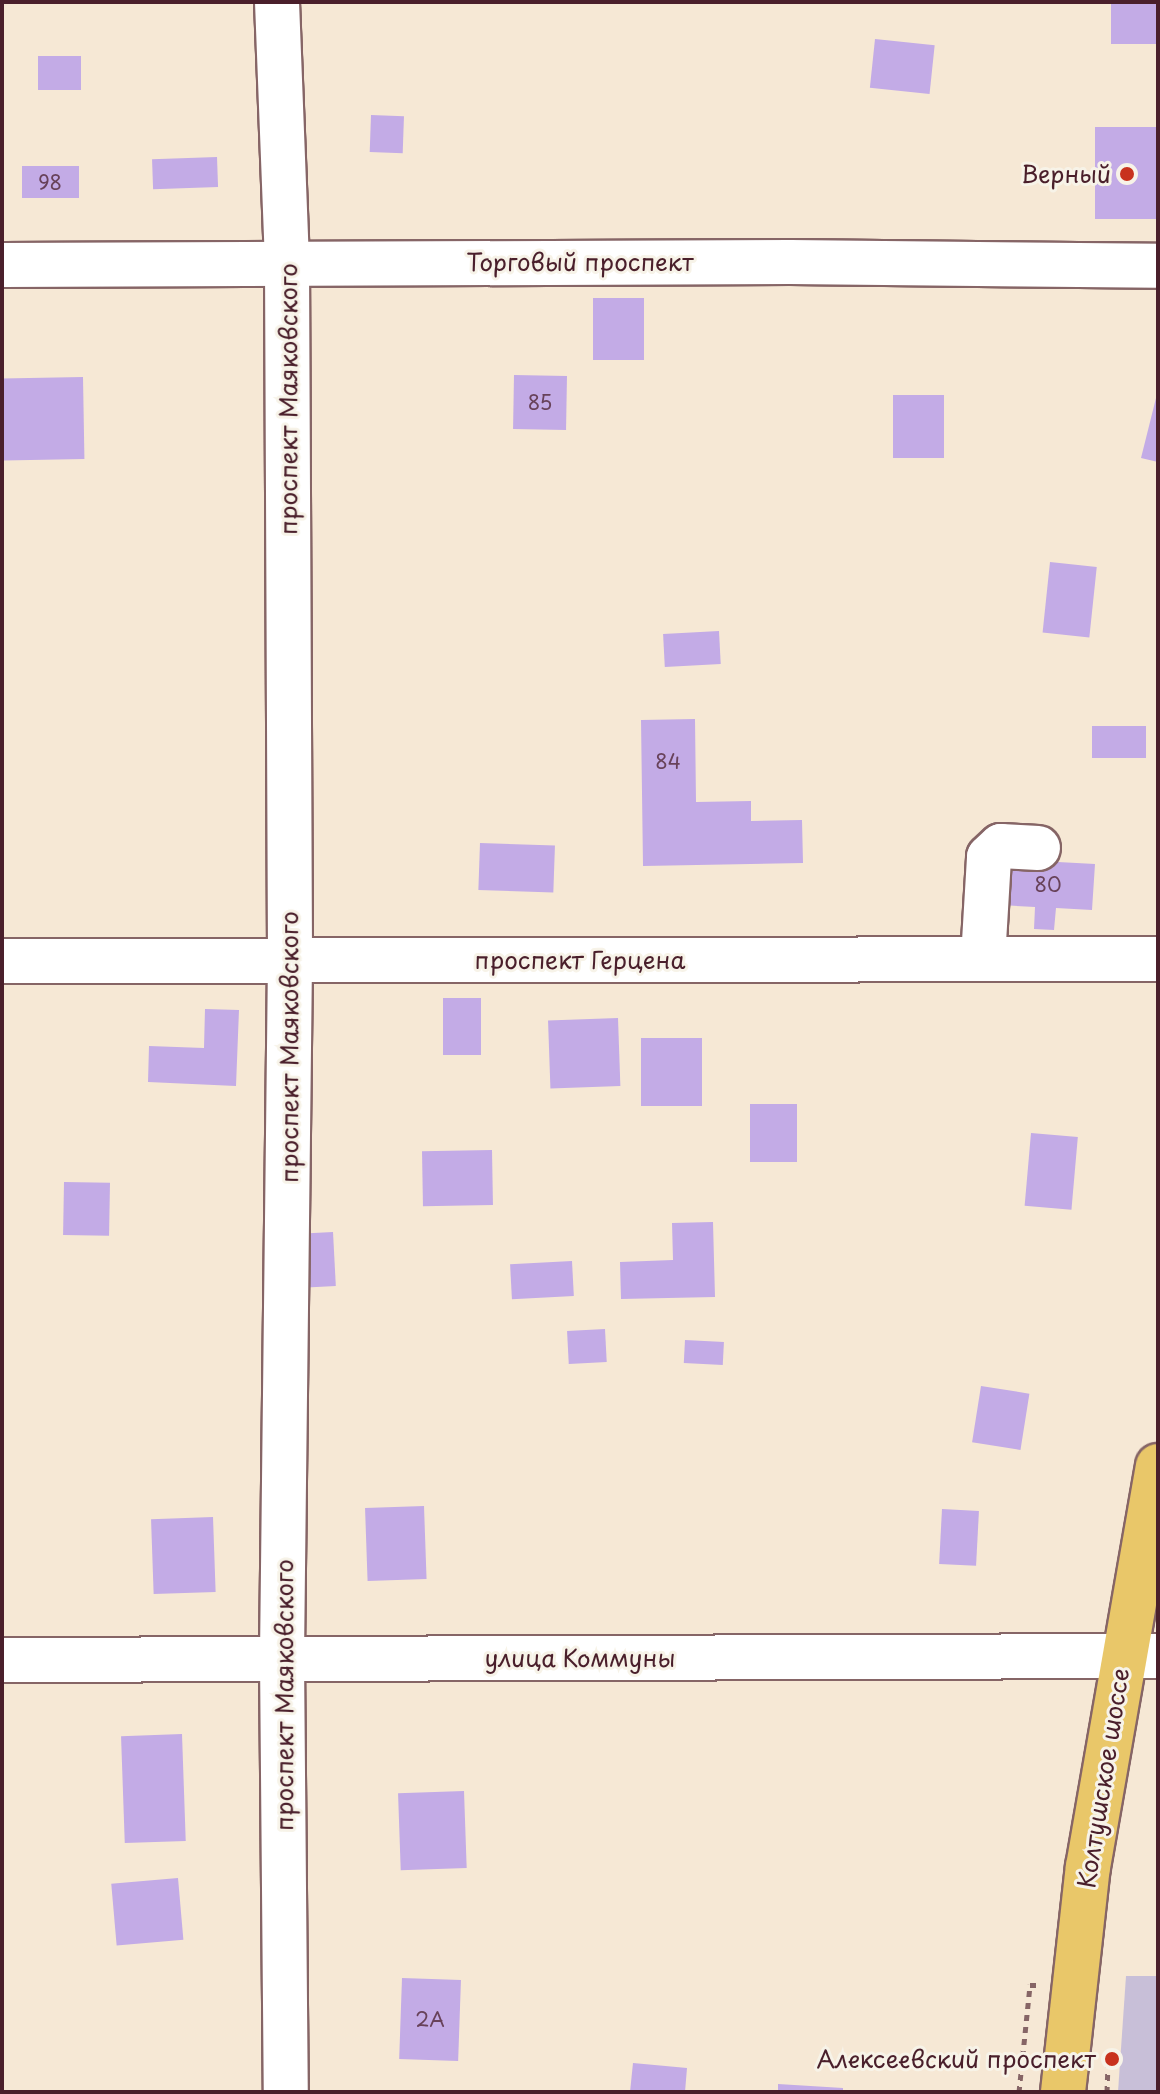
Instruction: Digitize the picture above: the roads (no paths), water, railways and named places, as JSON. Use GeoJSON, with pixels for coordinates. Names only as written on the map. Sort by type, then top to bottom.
{"type":"FeatureCollection","features":[{"type":"Feature","properties":{"kind":"main road","name":"Колтушское шоссе"},"geometry":{"type":"LineString","coordinates":[[1063,2092],[1088,1867],[1140,1656],[1158,1466]]}},
{"type":"Feature","properties":{"kind":"street","name":"проспект Маяковского"},"geometry":{"type":"LineString","coordinates":[[277,2],[287,263],[290,961],[282,1659],[286,2092]]}},
{"type":"Feature","properties":{"kind":"street","name":"Торговый проспект"},"geometry":{"type":"LineString","coordinates":[[2,265],[790,262],[1158,266]]}},
{"type":"Feature","properties":{"kind":"street"},"geometry":{"type":"LineString","coordinates":[[983,959],[989,857],[1001,846],[1038,848]]}},
{"type":"Feature","properties":{"kind":"street","name":"проспект Герцена"},"geometry":{"type":"LineString","coordinates":[[2,961],[1158,959]]}},
{"type":"Feature","properties":{"kind":"street","name":"улица Коммуны"},"geometry":{"type":"LineString","coordinates":[[2,1660],[1140,1656]]}},
{"type":"Feature","properties":{"kind":"place","name":"Верный"},"geometry":{"type":"Point","coordinates":[1127,174]}},
{"type":"Feature","properties":{"kind":"place","name":"Алексеевский проспект"},"geometry":{"type":"Point","coordinates":[1112,2059]}}]}
